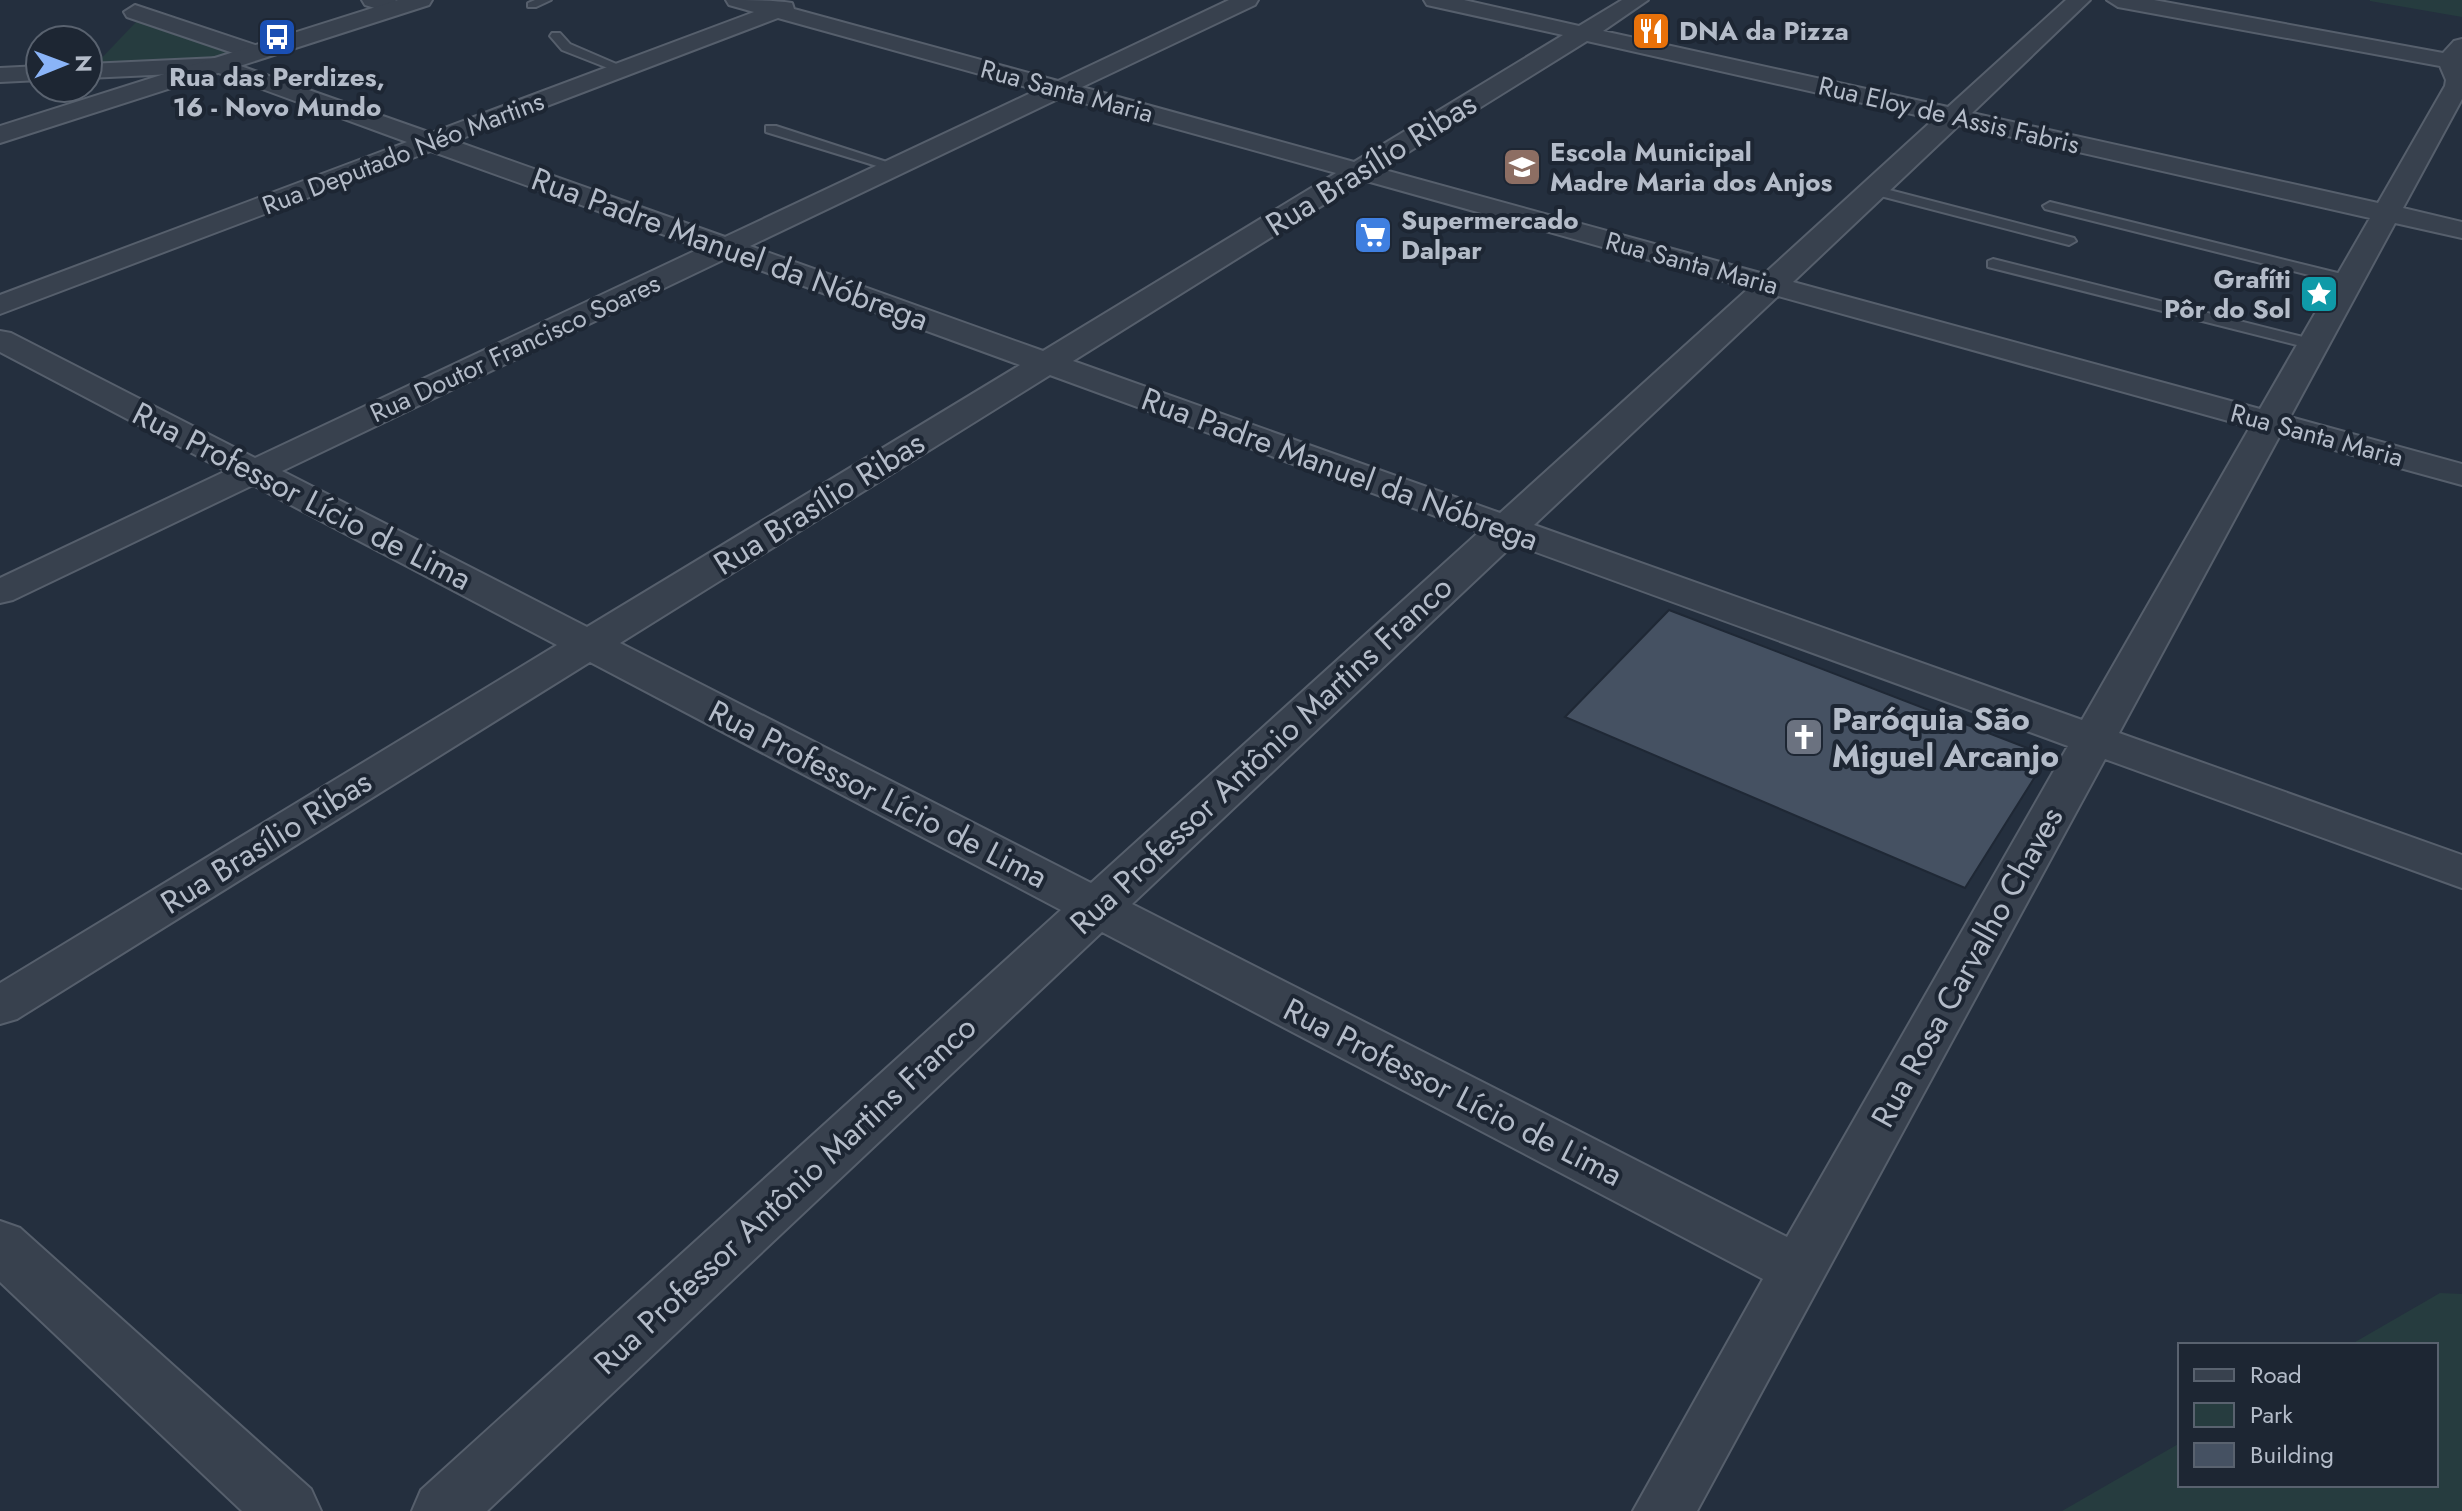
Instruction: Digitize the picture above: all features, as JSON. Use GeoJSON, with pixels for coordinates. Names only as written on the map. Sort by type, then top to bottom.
{"type":"FeatureCollection","features":[{"type":"Feature","properties":{"kind":"street"},"geometry":{"type":"LineString","coordinates":[[373,0],[397,8]]}},
{"type":"Feature","properties":{"kind":"street"},"geometry":{"type":"LineString","coordinates":[[0,135],[421,0]]}},
{"type":"Feature","properties":{"kind":"street","name":"Rua Santa Maria"},"geometry":{"type":"LineString","coordinates":[[737,0],[2462,475]]}},
{"type":"Feature","properties":{"kind":"street","name":"Rua Deputado Néo Martins"},"geometry":{"type":"LineString","coordinates":[[0,305],[805,0]]}},
{"type":"Feature","properties":{"kind":"street","name":"Rua Doutor Francisco Soares"},"geometry":{"type":"LineString","coordinates":[[0,592],[1247,0]]}},
{"type":"Feature","properties":{"kind":"street","name":"Rua Eloy de Assis Fabris"},"geometry":{"type":"LineString","coordinates":[[1435,0],[2462,230]]}},
{"type":"Feature","properties":{"kind":"street","name":"Rua Brasílio Ribas"},"geometry":{"type":"LineString","coordinates":[[0,1006],[1637,0]]}},
{"type":"Feature","properties":{"kind":"street","name":"Rua Professor Antônio Martins Franco"},"geometry":{"type":"LineString","coordinates":[[443,1511],[2079,0]]}},
{"type":"Feature","properties":{"kind":"street"},"geometry":{"type":"LineString","coordinates":[[2118,0],[2456,53]]}},
{"type":"Feature","properties":{"kind":"street"},"geometry":{"type":"LineString","coordinates":[[116,32],[140,6],[256,53]]}},
{"type":"Feature","properties":{"kind":"street","name":"Rua Rosa Carvalho Chaves"},"geometry":{"type":"LineString","coordinates":[[1664,1511],[2457,86],[2456,53]]}},
{"type":"Feature","properties":{"kind":"street"},"geometry":{"type":"LineString","coordinates":[[104,62],[218,65]]}},
{"type":"Feature","properties":{"kind":"street","name":"Rua Padre Manuel da Nóbrega"},"geometry":{"type":"LineString","coordinates":[[218,65],[2462,872]]}},
{"type":"Feature","properties":{"kind":"street"},"geometry":{"type":"LineString","coordinates":[[0,75],[24,74]]}},
{"type":"Feature","properties":{"kind":"street","name":"Rua Professor Lício de Lima"},"geometry":{"type":"LineString","coordinates":[[0,340],[1798,1270]]}},
{"type":"Feature","properties":{"kind":"street"},"geometry":{"type":"LineString","coordinates":[[0,1245],[288,1511]]}},
{"type":"Feature","properties":{"kind":"lane"},"geometry":{"type":"LineString","coordinates":[[532,5],[545,0]]}},
{"type":"Feature","properties":{"kind":"lane"},"geometry":{"type":"LineString","coordinates":[[556,36],[566,47],[622,69]]}},
{"type":"Feature","properties":{"kind":"lane"},"geometry":{"type":"LineString","coordinates":[[771,129],[895,167]]}},
{"type":"Feature","properties":{"kind":"lane"},"geometry":{"type":"LineString","coordinates":[[1874,190],[2069,241]]}},
{"type":"Feature","properties":{"kind":"lane"},"geometry":{"type":"LineString","coordinates":[[2050,206],[2349,280]]}},
{"type":"Feature","properties":{"kind":"lane"},"geometry":{"type":"LineString","coordinates":[[1993,264],[2313,344]]}},
{"type":"Feature","properties":{"kind":"green space"},"geometry":{"type":"Polygon","coordinates":[[[2462,0],[2462,17],[2370,1],[2462,0]]]}},
{"type":"Feature","properties":{"kind":"green space"},"geometry":{"type":"Polygon","coordinates":[[[138,20],[229,53],[207,60],[104,64],[104,56],[138,20]]]}},
{"type":"Feature","properties":{"kind":"green space"},"geometry":{"type":"Polygon","coordinates":[[[2440,1293],[2462,1294],[2462,1511],[2062,1511],[2178,1444],[2178,1487],[2438,1487],[2438,1343],[2353,1343],[2440,1293]]]}},
{"type":"Feature","properties":{"kind":"building","name":"Paróquia São Miguel Arcanjo"},"geometry":{"type":"Polygon","coordinates":[[[1669,610],[2048,756],[1965,888],[1565,717],[1669,610]]]}},
{"type":"Feature","properties":{"kind":"place","name":"DNA da Pizza"},"geometry":{"type":"Point","coordinates":[1651,31]}},
{"type":"Feature","properties":{"kind":"place","name":"Rua das Perdizes, 16 - Novo Mundo"},"geometry":{"type":"Point","coordinates":[277,37]}},
{"type":"Feature","properties":{"kind":"place","name":"Escola Municipal Madre Maria dos Anjos"},"geometry":{"type":"Point","coordinates":[1522,167]}},
{"type":"Feature","properties":{"kind":"place","name":"Supermercado Dalpar"},"geometry":{"type":"Point","coordinates":[1373,235]}},
{"type":"Feature","properties":{"kind":"place","name":"Grafíti Pôr do Sol"},"geometry":{"type":"Point","coordinates":[2319,294]}},
{"type":"Feature","properties":{"kind":"place","name":"Paróquia São Miguel Arcanjo"},"geometry":{"type":"Point","coordinates":[1804,737]}}]}
